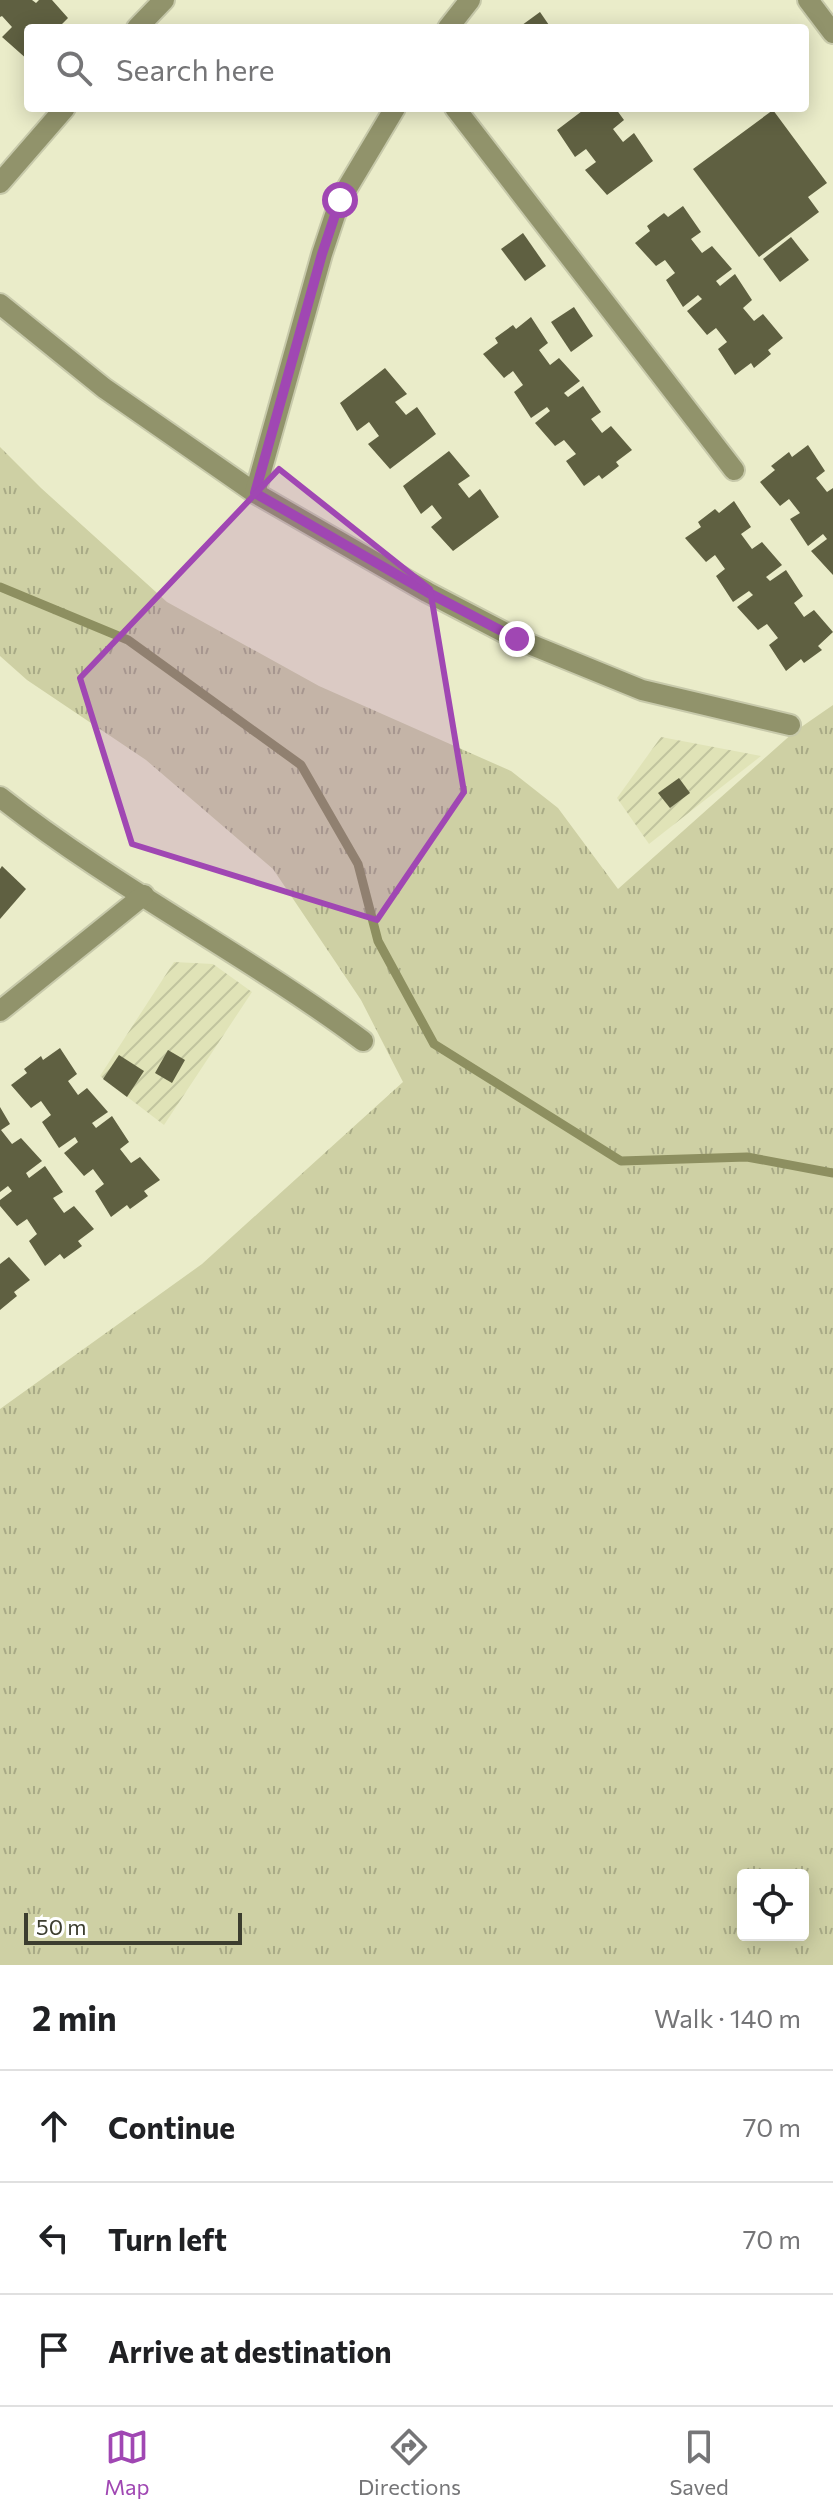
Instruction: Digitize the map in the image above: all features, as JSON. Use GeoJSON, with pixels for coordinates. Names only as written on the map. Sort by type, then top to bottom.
{"type":"FeatureCollection","features":[{"type":"Feature","properties":{"kind":"street"},"geometry":{"type":"LineString","coordinates":[[141,24],[164,0]]}},
{"type":"Feature","properties":{"kind":"street"},"geometry":{"type":"LineString","coordinates":[[451,24],[470,0]]}},
{"type":"Feature","properties":{"kind":"street"},"geometry":{"type":"LineString","coordinates":[[808,0],[833,33]]}},
{"type":"Feature","properties":{"kind":"street"},"geometry":{"type":"LineString","coordinates":[[0,183],[62,112]]}},
{"type":"Feature","properties":{"kind":"street"},"geometry":{"type":"LineString","coordinates":[[255,493],[340,200],[393,112]]}},
{"type":"Feature","properties":{"kind":"street"},"geometry":{"type":"LineString","coordinates":[[458,112],[734,470]]}},
{"type":"Feature","properties":{"kind":"street"},"geometry":{"type":"LineString","coordinates":[[0,304],[104,388],[255,493],[427,592],[517,639],[642,690],[790,725]]}},
{"type":"Feature","properties":{"kind":"street"},"geometry":{"type":"LineString","coordinates":[[0,797],[87,859],[309,1001],[363,1041]]}},
{"type":"Feature","properties":{"kind":"street"},"geometry":{"type":"LineString","coordinates":[[0,1011],[144,895]]}},
{"type":"Feature","properties":{"kind":"highlighted area"},"geometry":{"type":"Polygon","coordinates":[[[279,469],[430,589],[464,792],[377,920],[132,844],[80,678],[279,469]]]}},
{"type":"Feature","properties":{"kind":"shaded area"},"geometry":{"type":"Polygon","coordinates":[[[661,737],[761,756],[649,844],[617,798],[661,737]]]}},
{"type":"Feature","properties":{"kind":"shaded area"},"geometry":{"type":"Polygon","coordinates":[[[174,962],[213,964],[252,992],[164,1125],[100,1076],[174,962]]]}},
{"type":"Feature","properties":{"kind":"green space"},"geometry":{"type":"Polygon","coordinates":[[[0,447],[167,602],[319,686],[511,771],[558,808],[618,889],[794,732],[833,705],[833,1965],[0,1965],[0,1409],[202,1264],[403,1082],[361,1000],[273,869],[146,760],[27,680],[0,656],[0,447]]]}},
{"type":"Feature","properties":{"kind":"building"},"geometry":{"type":"Polygon","coordinates":[[[0,0],[32,0],[36,3],[52,0],[68,18],[62,24],[24,24],[24,56],[2,37],[12,27],[0,17],[0,0]]]}},
{"type":"Feature","properties":{"kind":"building"},"geometry":{"type":"Polygon","coordinates":[[[540,12],[548,24],[524,24],[540,12]]]}},
{"type":"Feature","properties":{"kind":"building"},"geometry":{"type":"Polygon","coordinates":[[[581,112],[618,112],[624,120],[613,129],[623,142],[634,133],[653,161],[607,195],[585,170],[596,162],[586,149],[575,157],[557,130],[581,112]]]}},
{"type":"Feature","properties":{"kind":"building"},"geometry":{"type":"Polygon","coordinates":[[[770,112],[774,112],[827,183],[808,197],[819,212],[759,257],[693,169],[770,112]]]}},
{"type":"Feature","properties":{"kind":"building"},"geometry":{"type":"Polygon","coordinates":[[[683,206],[701,232],[691,239],[702,253],[712,246],[732,269],[716,281],[720,286],[735,274],[752,300],[743,308],[754,321],[763,314],[783,338],[768,350],[771,354],[754,368],[751,363],[735,375],[718,349],[727,342],[716,328],[707,335],[687,311],[702,299],[698,295],[683,307],[666,280],[675,273],[665,260],[656,266],[635,243],[650,231],[647,226],[664,213],[668,217],[683,206]]]}},
{"type":"Feature","properties":{"kind":"building"},"geometry":{"type":"Polygon","coordinates":[[[523,233],[546,266],[525,281],[501,249],[523,233]]]}},
{"type":"Feature","properties":{"kind":"building"},"geometry":{"type":"Polygon","coordinates":[[[791,237],[809,260],[780,282],[763,259],[791,237]]]}},
{"type":"Feature","properties":{"kind":"building"},"geometry":{"type":"Polygon","coordinates":[[[574,307],[593,336],[571,352],[551,322],[574,307]]]}},
{"type":"Feature","properties":{"kind":"building"},"geometry":{"type":"Polygon","coordinates":[[[531,317],[548,343],[539,350],[550,365],[559,358],[580,381],[564,393],[568,397],[583,386],[601,412],[591,419],[602,433],[611,426],[632,450],[616,462],[619,466],[602,479],[599,475],[584,486],[566,461],[576,454],[564,440],[555,446],[535,423],[550,411],[547,407],[531,418],[514,392],[523,385],[513,371],[504,378],[483,354],[498,343],[495,338],[513,325],[516,329],[531,317]]]}},
{"type":"Feature","properties":{"kind":"building"},"geometry":{"type":"Polygon","coordinates":[[[385,368],[407,394],[395,402],[406,415],[417,407],[436,434],[390,469],[368,444],[379,436],[369,422],[357,431],[340,403],[385,368]]]}},
{"type":"Feature","properties":{"kind":"building"},"geometry":{"type":"Polygon","coordinates":[[[808,445],[825,471],[816,478],[827,492],[833,488],[833,575],[811,551],[827,539],[823,534],[808,546],[790,519],[800,513],[789,499],[780,506],[760,482],[775,470],[771,466],[789,452],[792,457],[808,445]]]}},
{"type":"Feature","properties":{"kind":"building"},"geometry":{"type":"Polygon","coordinates":[[[449,451],[470,476],[458,484],[469,498],[480,489],[499,517],[453,551],[431,527],[442,518],[432,505],[421,514],[403,486],[449,451]]]}},
{"type":"Feature","properties":{"kind":"building"},"geometry":{"type":"Polygon","coordinates":[[[734,501],[751,527],[741,534],[752,549],[762,542],[782,565],[766,577],[770,581],[786,570],[803,596],[794,603],[804,617],[814,610],[833,632],[818,646],[822,650],[804,663],[801,659],[786,671],[769,645],[778,638],[767,624],[758,630],[737,607],[753,595],[749,591],[733,602],[716,576],[725,569],[715,555],[706,562],[685,538],[701,527],[698,522],[715,509],[719,513],[734,501]]]}},
{"type":"Feature","properties":{"kind":"building"},"geometry":{"type":"Polygon","coordinates":[[[679,778],[690,793],[670,808],[658,793],[679,778]]]}},
{"type":"Feature","properties":{"kind":"building"},"geometry":{"type":"Polygon","coordinates":[[[2,866],[26,889],[0,919],[0,869],[2,866]]]}},
{"type":"Feature","properties":{"kind":"building"},"geometry":{"type":"Polygon","coordinates":[[[60,1048],[77,1074],[68,1081],[78,1095],[87,1088],[108,1112],[92,1123],[96,1128],[112,1116],[129,1142],[120,1149],[131,1163],[140,1157],[160,1180],[144,1191],[148,1196],[130,1209],[127,1205],[111,1217],[95,1191],[104,1184],[93,1169],[84,1176],[64,1153],[78,1142],[75,1137],[59,1148],[42,1122],[51,1115],[41,1101],[31,1108],[11,1085],[27,1073],[24,1069],[41,1056],[43,1060],[60,1048]]]}},
{"type":"Feature","properties":{"kind":"building"},"geometry":{"type":"Polygon","coordinates":[[[168,1050],[185,1060],[172,1083],[155,1073],[168,1050]]]}},
{"type":"Feature","properties":{"kind":"building"},"geometry":{"type":"Polygon","coordinates":[[[119,1055],[144,1071],[127,1097],[103,1079],[119,1055]]]}},
{"type":"Feature","properties":{"kind":"building"},"geometry":{"type":"Polygon","coordinates":[[[0,1107],[10,1124],[1,1130],[12,1144],[21,1138],[42,1161],[26,1173],[29,1178],[45,1166],[63,1192],[53,1198],[64,1213],[74,1206],[94,1229],[78,1241],[82,1246],[64,1259],[60,1254],[45,1266],[29,1241],[37,1234],[27,1219],[17,1226],[0,1206],[0,1200],[12,1191],[8,1186],[0,1192],[0,1107]]]}},
{"type":"Feature","properties":{"kind":"building"},"geometry":{"type":"Polygon","coordinates":[[[9,1257],[30,1280],[14,1292],[17,1296],[0,1310],[0,1264],[9,1257]]]}},
{"type":"Feature","properties":{"kind":"waterway"},"geometry":{"type":"LineString","coordinates":[[0,587],[128,640],[301,765],[358,864],[378,941],[434,1044],[621,1161],[747,1157],[833,1173]]}},
{"type":"Feature","properties":{"kind":"route"},"geometry":{"type":"LineString","coordinates":[[340,200],[255,493],[427,592],[517,639]]}}]}
